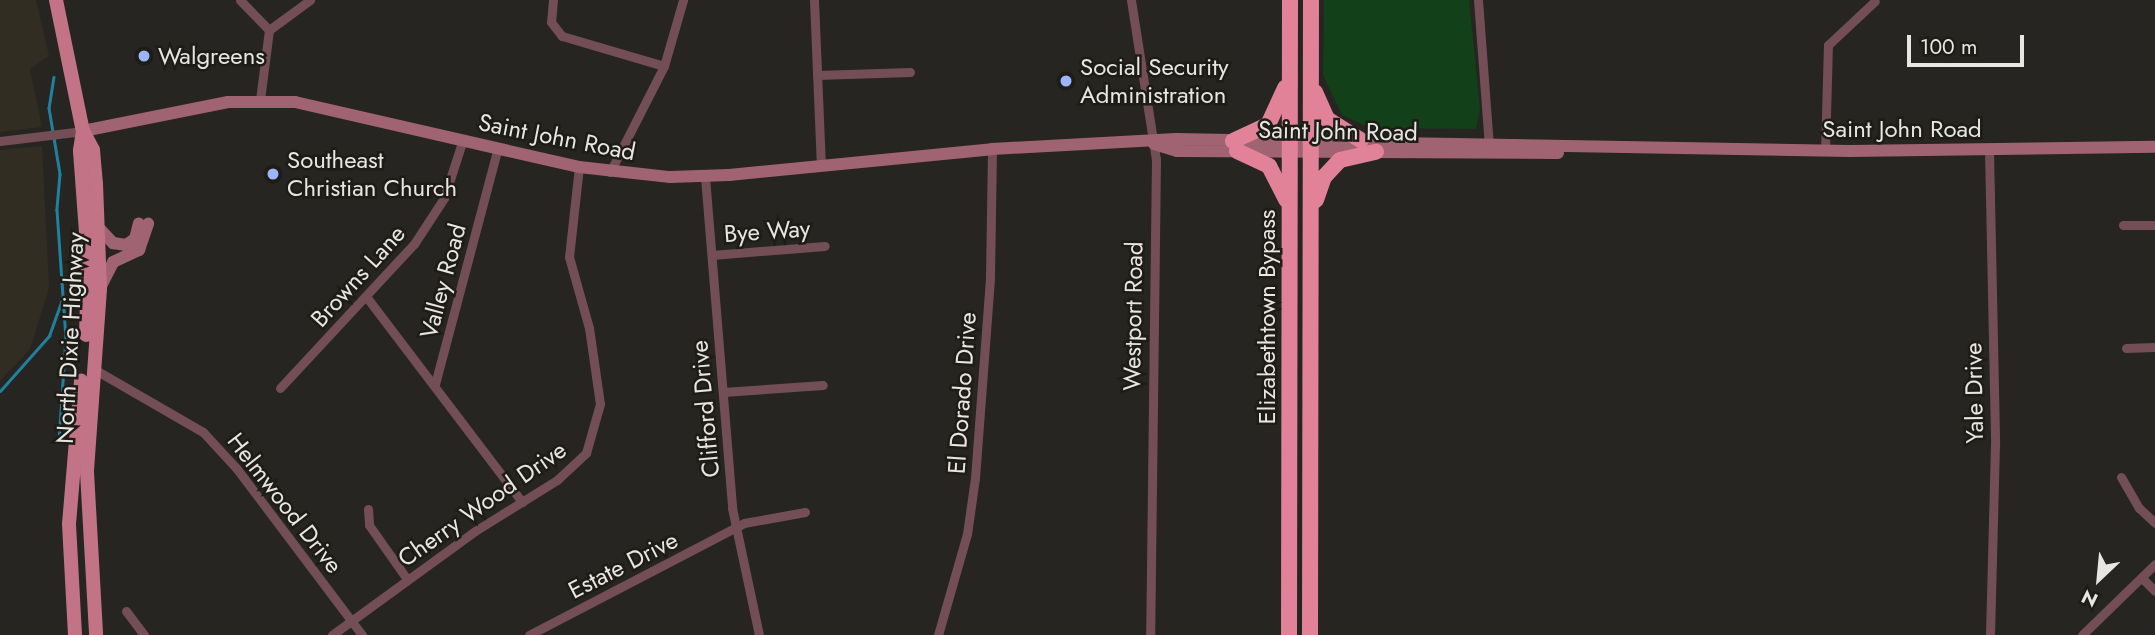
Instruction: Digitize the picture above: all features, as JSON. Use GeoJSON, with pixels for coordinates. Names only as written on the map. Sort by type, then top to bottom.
{"type":"FeatureCollection","features":[{"type":"Feature","properties":{"kind":"highway","name":"Elizabethtown Bypass"},"geometry":{"type":"LineString","coordinates":[[1289,635],[1290,0]]}},
{"type":"Feature","properties":{"kind":"highway","name":"Elizabethtown Bypass"},"geometry":{"type":"LineString","coordinates":[[1310,635],[1311,0]]}},
{"type":"Feature","properties":{"kind":"highway"},"geometry":{"type":"LineString","coordinates":[[1290,55],[1275,116],[1235,146],[1260,160],[1276,174],[1290,220]]}},
{"type":"Feature","properties":{"kind":"highway"},"geometry":{"type":"LineString","coordinates":[[1311,55],[1321,110],[1335,127],[1361,140]]}},
{"type":"Feature","properties":{"kind":"highway"},"geometry":{"type":"LineString","coordinates":[[1311,220],[1320,187],[1331,167],[1350,155],[1376,152]]}},
{"type":"Feature","properties":{"kind":"main road"},"geometry":{"type":"LineString","coordinates":[[56,0],[83,131]]}},
{"type":"Feature","properties":{"kind":"main road","name":"North Dixie Highway"},"geometry":{"type":"LineString","coordinates":[[83,131],[93,150],[99,228],[100,289],[92,368],[87,472],[96,635]]}},
{"type":"Feature","properties":{"kind":"main road","name":"North Dixie Highway"},"geometry":{"type":"LineString","coordinates":[[75,635],[69,524],[88,308],[83,131]]}},
{"type":"Feature","properties":{"kind":"street"},"geometry":{"type":"LineString","coordinates":[[240,0],[269,30]]}},
{"type":"Feature","properties":{"kind":"street"},"geometry":{"type":"LineString","coordinates":[[260,100],[269,30],[310,0]]}},
{"type":"Feature","properties":{"kind":"street"},"geometry":{"type":"LineString","coordinates":[[553,0],[551,22],[562,36],[664,66]]}},
{"type":"Feature","properties":{"kind":"street"},"geometry":{"type":"LineString","coordinates":[[610,172],[664,66],[683,0]]}},
{"type":"Feature","properties":{"kind":"street"},"geometry":{"type":"LineString","coordinates":[[814,0],[821,166]]}},
{"type":"Feature","properties":{"kind":"street","name":"Westport Road"},"geometry":{"type":"LineString","coordinates":[[1131,0],[1154,144],[1150,635]]}},
{"type":"Feature","properties":{"kind":"street"},"geometry":{"type":"LineString","coordinates":[[1478,0],[1489,148]]}},
{"type":"Feature","properties":{"kind":"street"},"geometry":{"type":"LineString","coordinates":[[1825,151],[1828,46],[1875,1]]}},
{"type":"Feature","properties":{"kind":"street"},"geometry":{"type":"LineString","coordinates":[[817,75],[910,72]]}},
{"type":"Feature","properties":{"kind":"street","name":"Saint John Road"},"geometry":{"type":"LineString","coordinates":[[83,131],[203,106],[260,100],[313,104],[579,167],[610,172],[705,177],[992,149],[1154,144],[1177,151],[1361,140],[1489,148]]}},
{"type":"Feature","properties":{"kind":"street"},"geometry":{"type":"LineString","coordinates":[[0,141],[83,131]]}},
{"type":"Feature","properties":{"kind":"street","name":"Browns Lane"},"geometry":{"type":"LineString","coordinates":[[280,388],[368,299],[430,221],[449,184],[463,139]]}},
{"type":"Feature","properties":{"kind":"street","name":"Saint John Road"},"geometry":{"type":"LineString","coordinates":[[1311,145],[1376,152],[1489,148],[1825,151],[2155,147]]}},
{"type":"Feature","properties":{"kind":"street","name":"Valley Road"},"geometry":{"type":"LineString","coordinates":[[435,384],[498,148]]}},
{"type":"Feature","properties":{"kind":"street","name":"El Dorado Drive"},"geometry":{"type":"LineString","coordinates":[[938,635],[967,534],[975,478],[990,278],[992,149]]}},
{"type":"Feature","properties":{"kind":"street","name":"Yale Drive"},"geometry":{"type":"LineString","coordinates":[[1989,150],[1995,444],[1990,635]]}},
{"type":"Feature","properties":{"kind":"street","name":"Cherry Wood Drive"},"geometry":{"type":"LineString","coordinates":[[332,635],[407,579],[579,462],[597,425],[594,350],[569,248],[579,167]]}},
{"type":"Feature","properties":{"kind":"street","name":"Clifford Drive"},"geometry":{"type":"LineString","coordinates":[[705,177],[735,530],[759,635]]}},
{"type":"Feature","properties":{"kind":"street"},"geometry":{"type":"LineString","coordinates":[[99,228],[113,243],[126,245],[135,239],[144,224],[139,250],[113,262],[100,289]]}},
{"type":"Feature","properties":{"kind":"street"},"geometry":{"type":"LineString","coordinates":[[2123,225],[2155,225]]}},
{"type":"Feature","properties":{"kind":"street","name":"Bye Way"},"geometry":{"type":"LineString","coordinates":[[712,255],[825,246]]}},
{"type":"Feature","properties":{"kind":"street"},"geometry":{"type":"LineString","coordinates":[[368,299],[522,502]]}},
{"type":"Feature","properties":{"kind":"street"},"geometry":{"type":"LineString","coordinates":[[2126,348],[2155,347]]}},
{"type":"Feature","properties":{"kind":"street","name":"Helmwood Drive"},"geometry":{"type":"LineString","coordinates":[[92,368],[203,432],[237,469],[362,635]]}},
{"type":"Feature","properties":{"kind":"street"},"geometry":{"type":"LineString","coordinates":[[723,392],[822,385]]}},
{"type":"Feature","properties":{"kind":"street"},"geometry":{"type":"LineString","coordinates":[[2121,477],[2139,508],[2155,523]]}},
{"type":"Feature","properties":{"kind":"street"},"geometry":{"type":"LineString","coordinates":[[368,509],[369,525],[407,579]]}},
{"type":"Feature","properties":{"kind":"street","name":"Estate Drive"},"geometry":{"type":"LineString","coordinates":[[529,635],[744,523],[805,512]]}},
{"type":"Feature","properties":{"kind":"street"},"geometry":{"type":"LineString","coordinates":[[2082,635],[2143,579],[2155,564]]}},
{"type":"Feature","properties":{"kind":"street"},"geometry":{"type":"LineString","coordinates":[[2143,579],[2155,591]]}},
{"type":"Feature","properties":{"kind":"street"},"geometry":{"type":"LineString","coordinates":[[126,611],[144,635]]}},
{"type":"Feature","properties":{"kind":"shaded area"},"geometry":{"type":"Polygon","coordinates":[[[0,0],[36,0],[49,56],[30,69],[42,127],[0,132],[0,0]]]}},
{"type":"Feature","properties":{"kind":"shaded area"},"geometry":{"type":"Polygon","coordinates":[[[42,146],[49,288],[30,349],[0,381],[0,150],[42,146]]]}},
{"type":"Feature","properties":{"kind":"green space"},"geometry":{"type":"Polygon","coordinates":[[[1324,0],[1469,0],[1480,109],[1476,129],[1370,128],[1342,115],[1323,75],[1324,0]]]}},
{"type":"Feature","properties":{"kind":"waterway"},"geometry":{"type":"LineString","coordinates":[[54,77],[49,108],[60,174],[57,210],[66,338],[59,441]]}},
{"type":"Feature","properties":{"kind":"waterway"},"geometry":{"type":"LineString","coordinates":[[0,391],[49,336],[63,297]]}},
{"type":"Feature","properties":{"kind":"place","name":"Walgreens"},"geometry":{"type":"Point","coordinates":[144,56]}},
{"type":"Feature","properties":{"kind":"place","name":"Social Security Administration"},"geometry":{"type":"Point","coordinates":[1066,81]}},
{"type":"Feature","properties":{"kind":"place","name":"Southeast Christian Church"},"geometry":{"type":"Point","coordinates":[273,174]}}]}
